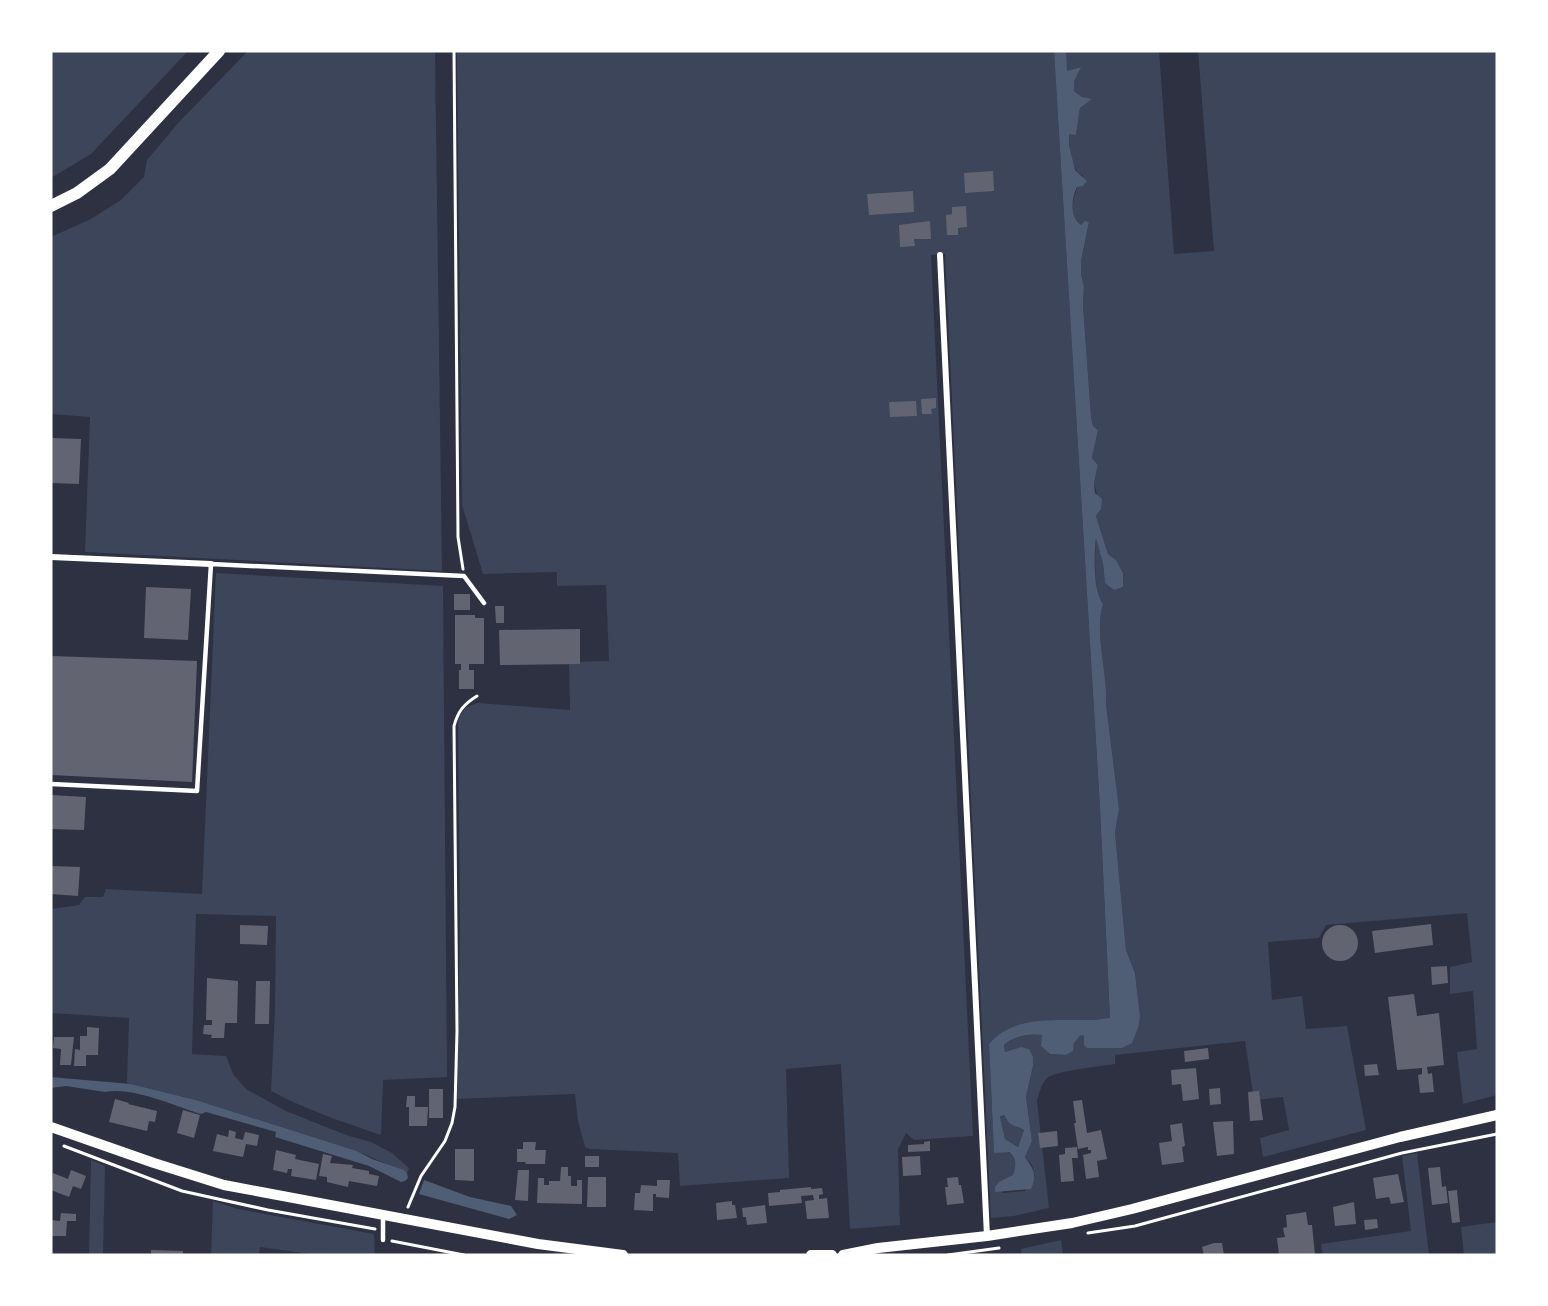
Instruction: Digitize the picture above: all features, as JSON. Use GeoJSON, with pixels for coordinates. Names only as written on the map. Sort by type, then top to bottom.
{"type":"FeatureCollection","features":[{"type":"Feature","properties":{"kind":"main road"},"geometry":{"type":"LineString","coordinates":[[51,206],[77,193],[110,169],[219,51]]}},
{"type":"Feature","properties":{"kind":"street"},"geometry":{"type":"LineString","coordinates":[[940,255],[987,1236]]}},
{"type":"Feature","properties":{"kind":"street"},"geometry":{"type":"LineString","coordinates":[[51,557],[212,564]]}},
{"type":"Feature","properties":{"kind":"street"},"geometry":{"type":"LineString","coordinates":[[843,1255],[878,1248],[987,1236],[1072,1223],[1400,1137],[1497,1115]]}},
{"type":"Feature","properties":{"kind":"street"},"geometry":{"type":"LineString","coordinates":[[51,1127],[224,1185],[538,1244],[623,1255]]}},
{"type":"Feature","properties":{"kind":"street"},"geometry":{"type":"LineString","coordinates":[[811,1255],[832,1255]]}},
{"type":"Feature","properties":{"kind":"lane"},"geometry":{"type":"LineString","coordinates":[[51,784],[196,791],[212,564],[464,576],[484,603]]}},
{"type":"Feature","properties":{"kind":"lane"},"geometry":{"type":"LineString","coordinates":[[383,1216],[383,1240]]}},
{"type":"Feature","properties":{"kind":"path"},"geometry":{"type":"LineString","coordinates":[[454,51],[458,537],[464,576]]}},
{"type":"Feature","properties":{"kind":"path"},"geometry":{"type":"LineString","coordinates":[[404,1220],[421,1176],[445,1142],[455,1107],[457,1031],[454,726],[458,712],[467,702],[477,696]]}},
{"type":"Feature","properties":{"kind":"path"},"geometry":{"type":"LineString","coordinates":[[1078,1235],[1135,1226],[1402,1153],[1497,1134]]}},
{"type":"Feature","properties":{"kind":"path"},"geometry":{"type":"LineString","coordinates":[[383,1240],[464,1255]]}},
{"type":"Feature","properties":{"kind":"path"},"geometry":{"type":"LineString","coordinates":[[948,1255],[999,1248]]}},
{"type":"Feature","properties":{"kind":"shaded area"},"geometry":{"type":"Polygon","coordinates":[[[51,51],[188,51],[91,154],[51,178],[51,51]]]}},
{"type":"Feature","properties":{"kind":"shaded area"},"geometry":{"type":"Polygon","coordinates":[[[248,51],[435,51],[442,571],[85,552],[90,417],[51,414],[51,237],[91,219],[121,200],[144,177],[147,160],[179,122],[248,51]]]}},
{"type":"Feature","properties":{"kind":"shaded area"},"geometry":{"type":"Polygon","coordinates":[[[457,51],[1054,51],[1100,808],[1110,1019],[1031,1022],[989,1044],[994,1152],[1008,1152],[1015,1162],[1013,1175],[1007,1179],[1002,1193],[1025,1191],[1035,1176],[1032,1165],[1025,1157],[1032,1141],[1026,1097],[1033,1066],[1021,1047],[1005,1052],[1004,1045],[1012,1039],[1032,1034],[1042,1035],[1042,1046],[1050,1054],[1066,1055],[1072,1051],[1074,1043],[1081,1035],[1084,1036],[1087,1048],[1104,1047],[1139,1025],[1140,1016],[1135,973],[1126,950],[1115,833],[1119,809],[1106,704],[1100,628],[1103,604],[1096,582],[1096,537],[1105,583],[1123,588],[1123,573],[1116,560],[1108,554],[1096,516],[1101,509],[1094,483],[1098,465],[1092,458],[1098,430],[1093,426],[1091,417],[1083,305],[1084,287],[1081,274],[1081,261],[1089,223],[1082,226],[1074,216],[1073,202],[1083,176],[1072,163],[1069,145],[1069,133],[1076,134],[1080,108],[1091,99],[1082,97],[1074,91],[1074,81],[1080,67],[1066,72],[1066,51],[1159,51],[1174,254],[1214,251],[1198,51],[1497,51],[1497,1095],[1463,1104],[1457,1052],[1477,1049],[1473,991],[1450,994],[1450,967],[1472,962],[1467,913],[1326,925],[1319,938],[1268,942],[1272,1000],[1302,996],[1306,1029],[1347,1026],[1366,1130],[1263,1157],[1260,1138],[1289,1130],[1283,1097],[1254,1100],[1245,1041],[1115,1055],[1115,1064],[1059,1073],[1045,1080],[1037,1101],[1049,1208],[1014,1216],[991,1218],[945,254],[931,255],[973,1136],[914,1140],[906,1133],[898,1149],[900,1225],[850,1229],[841,1064],[786,1069],[789,1178],[680,1186],[678,1153],[585,1147],[578,1121],[575,1094],[457,1099],[460,924],[458,719],[466,707],[478,703],[570,710],[569,662],[609,661],[606,585],[557,586],[557,572],[483,574],[462,505],[457,51]]]}},
{"type":"Feature","properties":{"kind":"shaded area"},"geometry":{"type":"Polygon","coordinates":[[[1054,51],[1066,51],[1067,71],[1081,67],[1074,81],[1074,91],[1082,97],[1092,99],[1080,108],[1076,135],[1069,134],[1069,145],[1075,170],[1087,181],[1083,186],[1077,187],[1073,213],[1081,225],[1085,221],[1089,222],[1081,261],[1081,274],[1084,287],[1083,305],[1091,417],[1093,426],[1098,430],[1092,458],[1098,465],[1094,483],[1095,493],[1102,499],[1101,509],[1096,516],[1108,554],[1116,560],[1123,573],[1123,587],[1114,590],[1105,583],[1096,538],[1096,582],[1103,604],[1100,628],[1106,704],[1119,809],[1115,833],[1126,950],[1135,973],[1140,1016],[1132,1043],[1122,1048],[1087,1048],[1084,1045],[1084,1036],[1081,1035],[1074,1043],[1073,1051],[1066,1055],[1050,1054],[1041,1046],[1042,1035],[1022,1036],[1004,1045],[1005,1052],[1021,1047],[1029,1049],[1033,1057],[1026,1097],[1032,1141],[1025,1157],[1032,1168],[1034,1179],[1031,1189],[995,1192],[995,1187],[999,1182],[1013,1175],[1015,1162],[1009,1152],[994,1153],[989,1044],[1001,1033],[1030,1022],[1110,1018],[1100,808],[1054,51]],[[1004,1115],[1000,1117],[1005,1139],[1018,1147],[1024,1130],[1009,1122],[1004,1115]]]}},
{"type":"Feature","properties":{"kind":"shaded area"},"geometry":{"type":"Polygon","coordinates":[[[216,573],[443,586],[447,1077],[383,1080],[381,1135],[311,1110],[271,1091],[276,916],[196,914],[192,1054],[226,1056],[233,1074],[246,1089],[286,1111],[346,1135],[371,1142],[392,1153],[409,1168],[407,1173],[357,1151],[196,1100],[127,1083],[129,1018],[51,1013],[51,909],[79,905],[85,897],[103,897],[106,889],[202,894],[216,573]]]}},
{"type":"Feature","properties":{"kind":"shaded area"},"geometry":{"type":"Polygon","coordinates":[[[51,1077],[131,1084],[196,1100],[357,1151],[404,1170],[408,1178],[401,1182],[369,1166],[275,1137],[276,1132],[206,1112],[201,1114],[140,1094],[66,1086],[51,1088],[51,1077]]]}},
{"type":"Feature","properties":{"kind":"shaded area"},"geometry":{"type":"Polygon","coordinates":[[[1004,1115],[1010,1123],[1024,1130],[1018,1147],[1005,1139],[1000,1118],[1004,1115]]]}},
{"type":"Feature","properties":{"kind":"shaded area"},"geometry":{"type":"Polygon","coordinates":[[[1417,1153],[1429,1255],[1323,1255],[1321,1244],[1411,1231],[1402,1156],[1417,1153]]]}},
{"type":"Feature","properties":{"kind":"shaded area"},"geometry":{"type":"Polygon","coordinates":[[[91,1160],[105,1166],[103,1255],[89,1255],[91,1160]]]}},
{"type":"Feature","properties":{"kind":"shaded area"},"geometry":{"type":"Polygon","coordinates":[[[424,1180],[470,1197],[511,1206],[517,1215],[509,1219],[419,1194],[424,1180]]]}},
{"type":"Feature","properties":{"kind":"shaded area"},"geometry":{"type":"Polygon","coordinates":[[[213,1201],[238,1209],[374,1234],[375,1255],[317,1255],[260,1247],[259,1255],[211,1255],[213,1201]]]}},
{"type":"Feature","properties":{"kind":"shaded area"},"geometry":{"type":"Polygon","coordinates":[[[1497,1222],[1497,1255],[1464,1255],[1461,1227],[1497,1222]]]}},
{"type":"Feature","properties":{"kind":"shaded area"},"geometry":{"type":"Polygon","coordinates":[[[1061,1240],[1063,1255],[1022,1255],[1021,1249],[1061,1240]]]}},
{"type":"Feature","properties":{"kind":"building"},"geometry":{"type":"Polygon","coordinates":[[[993,171],[994,191],[965,193],[964,173],[993,171]]]}},
{"type":"Feature","properties":{"kind":"building"},"geometry":{"type":"Polygon","coordinates":[[[913,191],[914,212],[869,215],[867,194],[913,191]]]}},
{"type":"Feature","properties":{"kind":"building"},"geometry":{"type":"Polygon","coordinates":[[[966,206],[967,227],[958,228],[958,235],[947,235],[946,215],[952,214],[952,207],[966,206]]]}},
{"type":"Feature","properties":{"kind":"building"},"geometry":{"type":"Polygon","coordinates":[[[930,221],[931,239],[914,239],[915,246],[900,247],[899,225],[930,221]]]}},
{"type":"Feature","properties":{"kind":"building"},"geometry":{"type":"Polygon","coordinates":[[[936,398],[936,408],[931,409],[932,414],[922,414],[921,399],[936,398]]]}},
{"type":"Feature","properties":{"kind":"building"},"geometry":{"type":"Polygon","coordinates":[[[916,401],[917,416],[890,417],[889,402],[916,401]]]}},
{"type":"Feature","properties":{"kind":"building"},"geometry":{"type":"Polygon","coordinates":[[[51,438],[81,439],[79,484],[51,483],[51,438]]]}},
{"type":"Feature","properties":{"kind":"building"},"geometry":{"type":"Polygon","coordinates":[[[146,587],[191,589],[188,640],[144,638],[146,587]]]}},
{"type":"Feature","properties":{"kind":"building"},"geometry":{"type":"Polygon","coordinates":[[[454,594],[470,594],[470,610],[454,610],[454,594]]]}},
{"type":"Feature","properties":{"kind":"building"},"geometry":{"type":"Polygon","coordinates":[[[495,606],[504,606],[504,623],[496,623],[495,606]]]}},
{"type":"Feature","properties":{"kind":"building"},"geometry":{"type":"Polygon","coordinates":[[[455,615],[475,615],[475,618],[484,618],[484,664],[469,664],[469,670],[474,670],[474,689],[459,689],[461,664],[455,664],[455,615]]]}},
{"type":"Feature","properties":{"kind":"building"},"geometry":{"type":"Polygon","coordinates":[[[580,629],[580,664],[500,665],[499,630],[580,629]]]}},
{"type":"Feature","properties":{"kind":"building"},"geometry":{"type":"Polygon","coordinates":[[[51,656],[197,661],[192,782],[51,775],[51,656]]]}},
{"type":"Feature","properties":{"kind":"building"},"geometry":{"type":"Polygon","coordinates":[[[51,795],[86,797],[84,830],[51,829],[51,795]]]}},
{"type":"Feature","properties":{"kind":"building"},"geometry":{"type":"Polygon","coordinates":[[[52,866],[80,867],[78,896],[51,894],[52,866]]]}},
{"type":"Feature","properties":{"kind":"building"},"geometry":{"type":"Polygon","coordinates":[[[1431,924],[1433,945],[1375,953],[1372,931],[1431,924]]]}},
{"type":"Feature","properties":{"kind":"building"},"geometry":{"type":"Polygon","coordinates":[[[240,925],[268,926],[267,945],[240,944],[240,925]]]}},
{"type":"Feature","properties":{"kind":"building"},"geometry":{"type":"Polygon","coordinates":[[[1340,925],[1353,930],[1358,943],[1353,956],[1340,961],[1327,956],[1322,943],[1327,930],[1340,925]]]}},
{"type":"Feature","properties":{"kind":"building"},"geometry":{"type":"Polygon","coordinates":[[[1447,966],[1448,983],[1432,985],[1431,967],[1447,966]]]}},
{"type":"Feature","properties":{"kind":"building"},"geometry":{"type":"Polygon","coordinates":[[[207,978],[238,981],[237,1023],[225,1023],[224,1038],[211,1038],[212,1035],[203,1034],[204,1025],[212,1025],[212,1020],[206,1020],[207,978]]]}},
{"type":"Feature","properties":{"kind":"building"},"geometry":{"type":"Polygon","coordinates":[[[256,981],[270,981],[269,1024],[255,1024],[256,981]]]}},
{"type":"Feature","properties":{"kind":"building"},"geometry":{"type":"Polygon","coordinates":[[[1414,994],[1417,1016],[1439,1013],[1444,1065],[1427,1067],[1428,1074],[1432,1073],[1434,1092],[1420,1093],[1418,1075],[1422,1074],[1422,1068],[1397,1070],[1388,997],[1414,994]]]}},
{"type":"Feature","properties":{"kind":"building"},"geometry":{"type":"Polygon","coordinates":[[[87,1027],[99,1028],[98,1055],[86,1055],[86,1066],[74,1066],[75,1049],[80,1050],[80,1036],[87,1036],[87,1027]]]}},
{"type":"Feature","properties":{"kind":"building"},"geometry":{"type":"Polygon","coordinates":[[[54,1037],[74,1037],[71,1065],[60,1065],[61,1049],[53,1048],[54,1037]]]}},
{"type":"Feature","properties":{"kind":"building"},"geometry":{"type":"Polygon","coordinates":[[[1208,1048],[1209,1059],[1185,1062],[1184,1051],[1208,1048]]]}},
{"type":"Feature","properties":{"kind":"building"},"geometry":{"type":"Polygon","coordinates":[[[1377,1064],[1379,1075],[1365,1076],[1364,1065],[1377,1064]]]}},
{"type":"Feature","properties":{"kind":"building"},"geometry":{"type":"Polygon","coordinates":[[[1196,1068],[1199,1099],[1183,1101],[1181,1084],[1172,1085],[1171,1070],[1196,1068]]]}},
{"type":"Feature","properties":{"kind":"building"},"geometry":{"type":"Polygon","coordinates":[[[1220,1088],[1221,1104],[1210,1105],[1209,1089],[1220,1088]]]}},
{"type":"Feature","properties":{"kind":"building"},"geometry":{"type":"Polygon","coordinates":[[[429,1089],[443,1089],[443,1118],[429,1118],[429,1089]]]}},
{"type":"Feature","properties":{"kind":"building"},"geometry":{"type":"Polygon","coordinates":[[[1259,1091],[1263,1120],[1250,1121],[1248,1092],[1259,1091]]]}},
{"type":"Feature","properties":{"kind":"building"},"geometry":{"type":"Polygon","coordinates":[[[407,1096],[415,1096],[415,1107],[428,1107],[427,1126],[409,1126],[407,1096]]]}},
{"type":"Feature","properties":{"kind":"building"},"geometry":{"type":"Polygon","coordinates":[[[115,1099],[157,1111],[155,1122],[149,1121],[147,1131],[109,1122],[115,1099]]]}},
{"type":"Feature","properties":{"kind":"building"},"geometry":{"type":"Polygon","coordinates":[[[1082,1100],[1087,1133],[1101,1130],[1107,1159],[1097,1161],[1099,1177],[1086,1179],[1083,1155],[1091,1153],[1091,1150],[1088,1150],[1088,1147],[1078,1149],[1074,1123],[1076,1123],[1073,1101],[1082,1100]]]}},
{"type":"Feature","properties":{"kind":"building"},"geometry":{"type":"Polygon","coordinates":[[[183,1110],[200,1115],[194,1138],[177,1133],[183,1110]]]}},
{"type":"Feature","properties":{"kind":"building"},"geometry":{"type":"Polygon","coordinates":[[[1233,1121],[1234,1154],[1217,1156],[1213,1122],[1233,1121]]]}},
{"type":"Feature","properties":{"kind":"building"},"geometry":{"type":"Polygon","coordinates":[[[1182,1123],[1185,1146],[1182,1147],[1184,1162],[1162,1165],[1159,1143],[1172,1141],[1170,1125],[1182,1123]]]}},
{"type":"Feature","properties":{"kind":"building"},"geometry":{"type":"Polygon","coordinates":[[[229,1130],[236,1132],[235,1138],[243,1140],[245,1132],[259,1135],[257,1146],[246,1144],[243,1157],[213,1151],[217,1134],[228,1137],[229,1130]]]}},
{"type":"Feature","properties":{"kind":"building"},"geometry":{"type":"Polygon","coordinates":[[[1057,1131],[1058,1146],[1040,1148],[1038,1133],[1057,1131]]]}},
{"type":"Feature","properties":{"kind":"building"},"geometry":{"type":"Polygon","coordinates":[[[930,1141],[930,1151],[908,1152],[908,1145],[924,1144],[930,1141]]]}},
{"type":"Feature","properties":{"kind":"building"},"geometry":{"type":"Polygon","coordinates":[[[523,1142],[536,1142],[535,1150],[546,1150],[545,1164],[517,1162],[517,1149],[523,1149],[523,1142]]]}},
{"type":"Feature","properties":{"kind":"building"},"geometry":{"type":"Polygon","coordinates":[[[1077,1147],[1078,1158],[1072,1158],[1074,1181],[1061,1182],[1059,1155],[1065,1154],[1065,1148],[1077,1147]]]}},
{"type":"Feature","properties":{"kind":"building"},"geometry":{"type":"Polygon","coordinates":[[[455,1149],[474,1149],[474,1181],[455,1180],[455,1149]]]}},
{"type":"Feature","properties":{"kind":"building"},"geometry":{"type":"Polygon","coordinates":[[[276,1150],[296,1155],[295,1159],[319,1164],[316,1180],[291,1176],[292,1169],[288,1169],[287,1173],[273,1170],[276,1150]]]}},
{"type":"Feature","properties":{"kind":"building"},"geometry":{"type":"Polygon","coordinates":[[[323,1154],[332,1156],[330,1163],[353,1165],[352,1168],[369,1171],[369,1174],[379,1176],[377,1186],[349,1181],[348,1187],[327,1182],[327,1177],[319,1176],[323,1154]]]}},
{"type":"Feature","properties":{"kind":"building"},"geometry":{"type":"Polygon","coordinates":[[[585,1156],[599,1156],[599,1167],[585,1167],[585,1156]]]}},
{"type":"Feature","properties":{"kind":"building"},"geometry":{"type":"Polygon","coordinates":[[[920,1156],[921,1175],[903,1176],[902,1157],[920,1156]]]}},
{"type":"Feature","properties":{"kind":"building"},"geometry":{"type":"Polygon","coordinates":[[[561,1167],[568,1167],[571,1186],[577,1186],[577,1180],[582,1180],[582,1204],[537,1203],[538,1178],[544,1178],[544,1185],[549,1185],[549,1181],[560,1181],[561,1167]]]}},
{"type":"Feature","properties":{"kind":"building"},"geometry":{"type":"Polygon","coordinates":[[[1440,1167],[1442,1187],[1446,1186],[1448,1203],[1432,1205],[1428,1168],[1440,1167]]]}},
{"type":"Feature","properties":{"kind":"building"},"geometry":{"type":"Polygon","coordinates":[[[71,1170],[86,1176],[81,1189],[73,1186],[69,1197],[51,1190],[53,1173],[68,1179],[71,1170]]]}},
{"type":"Feature","properties":{"kind":"building"},"geometry":{"type":"Polygon","coordinates":[[[518,1170],[529,1170],[528,1201],[515,1200],[518,1170]]]}},
{"type":"Feature","properties":{"kind":"building"},"geometry":{"type":"Polygon","coordinates":[[[1398,1174],[1404,1202],[1391,1204],[1389,1197],[1376,1199],[1373,1178],[1398,1174]]]}},
{"type":"Feature","properties":{"kind":"building"},"geometry":{"type":"Polygon","coordinates":[[[588,1177],[606,1177],[606,1207],[587,1207],[588,1177]]]}},
{"type":"Feature","properties":{"kind":"building"},"geometry":{"type":"Polygon","coordinates":[[[958,1177],[964,1203],[947,1205],[945,1187],[948,1187],[947,1178],[958,1177]]]}},
{"type":"Feature","properties":{"kind":"building"},"geometry":{"type":"Polygon","coordinates":[[[657,1180],[670,1180],[669,1198],[656,1197],[656,1194],[653,1194],[653,1211],[634,1210],[635,1193],[640,1193],[641,1185],[657,1186],[657,1180]]]}},
{"type":"Feature","properties":{"kind":"building"},"geometry":{"type":"Polygon","coordinates":[[[811,1187],[811,1189],[822,1188],[823,1194],[819,1195],[819,1199],[827,1198],[829,1218],[807,1219],[805,1201],[814,1200],[813,1195],[801,1196],[802,1203],[769,1206],[768,1193],[811,1187]]]}},
{"type":"Feature","properties":{"kind":"building"},"geometry":{"type":"Polygon","coordinates":[[[1457,1190],[1460,1222],[1452,1223],[1448,1191],[1457,1190]]]}},
{"type":"Feature","properties":{"kind":"building"},"geometry":{"type":"Polygon","coordinates":[[[732,1201],[737,1218],[717,1220],[716,1203],[732,1201]]]}},
{"type":"Feature","properties":{"kind":"building"},"geometry":{"type":"Polygon","coordinates":[[[1354,1202],[1356,1224],[1335,1226],[1333,1207],[1354,1202]]]}},
{"type":"Feature","properties":{"kind":"building"},"geometry":{"type":"Polygon","coordinates":[[[765,1205],[767,1223],[747,1225],[742,1208],[765,1205]]]}},
{"type":"Feature","properties":{"kind":"building"},"geometry":{"type":"Polygon","coordinates":[[[1306,1212],[1308,1225],[1312,1225],[1315,1255],[1279,1255],[1277,1238],[1285,1237],[1283,1228],[1287,1227],[1286,1215],[1306,1212]]]}},
{"type":"Feature","properties":{"kind":"building"},"geometry":{"type":"Polygon","coordinates":[[[61,1213],[76,1214],[76,1221],[67,1221],[66,1236],[51,1236],[51,1220],[60,1221],[61,1213]]]}},
{"type":"Feature","properties":{"kind":"building"},"geometry":{"type":"Polygon","coordinates":[[[1377,1219],[1378,1228],[1365,1230],[1364,1220],[1377,1219]]]}},
{"type":"Feature","properties":{"kind":"building"},"geometry":{"type":"Polygon","coordinates":[[[1222,1243],[1224,1255],[1204,1255],[1202,1247],[1222,1243]]]}},
{"type":"Feature","properties":{"kind":"building"},"geometry":{"type":"Polygon","coordinates":[[[151,1250],[183,1251],[183,1255],[151,1255],[151,1250]]]}}]}
